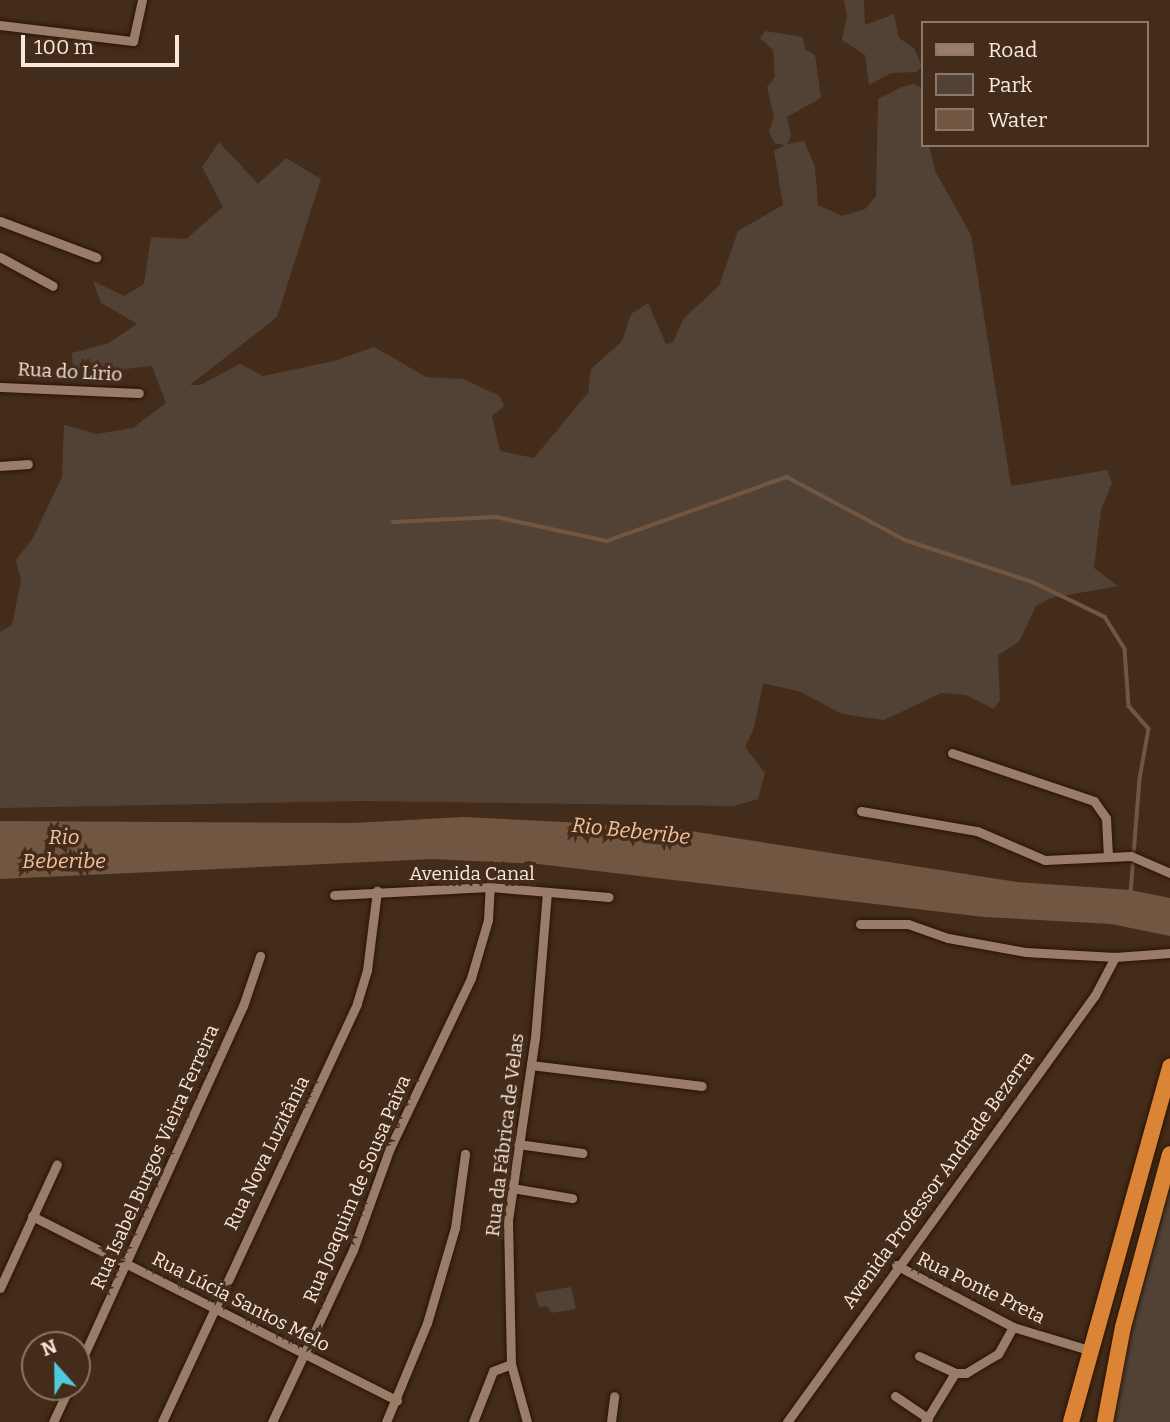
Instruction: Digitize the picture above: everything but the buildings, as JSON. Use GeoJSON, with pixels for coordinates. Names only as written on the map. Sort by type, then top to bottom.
{"type":"FeatureCollection","features":[{"type":"Feature","properties":{"kind":"highway"},"geometry":{"type":"LineString","coordinates":[[1071,1422],[1170,1067]]}},
{"type":"Feature","properties":{"kind":"highway"},"geometry":{"type":"LineString","coordinates":[[1105,1422],[1123,1327],[1170,1154]]}},
{"type":"Feature","properties":{"kind":"street"},"geometry":{"type":"LineString","coordinates":[[0,25],[136,38],[142,0]]}},
{"type":"Feature","properties":{"kind":"street"},"geometry":{"type":"LineString","coordinates":[[0,221],[96,257]]}},
{"type":"Feature","properties":{"kind":"street"},"geometry":{"type":"LineString","coordinates":[[0,257],[53,286]]}},
{"type":"Feature","properties":{"kind":"street","name":"Rua do Lírio"},"geometry":{"type":"LineString","coordinates":[[0,387],[139,393]]}},
{"type":"Feature","properties":{"kind":"street"},"geometry":{"type":"LineString","coordinates":[[0,466],[28,464]]}},
{"type":"Feature","properties":{"kind":"street"},"geometry":{"type":"LineString","coordinates":[[951,753],[1094,801],[1106,818],[1108,856]]}},
{"type":"Feature","properties":{"kind":"street"},"geometry":{"type":"LineString","coordinates":[[861,811],[977,831],[1045,860],[1135,857],[1170,873]]}},
{"type":"Feature","properties":{"kind":"street","name":"Avenida Canal"},"geometry":{"type":"LineString","coordinates":[[334,895],[490,887],[609,897]]}},
{"type":"Feature","properties":{"kind":"street","name":"Rua Joaquim de Sousa Paiva"},"geometry":{"type":"LineString","coordinates":[[272,1422],[353,1250],[390,1147],[471,978],[488,920],[490,887]]}},
{"type":"Feature","properties":{"kind":"street","name":"Rua Nova Luzitânia"},"geometry":{"type":"LineString","coordinates":[[162,1422],[213,1307],[357,1003],[368,970],[377,891]]}},
{"type":"Feature","properties":{"kind":"street","name":"Rua da Fábrica de Velas"},"geometry":{"type":"LineString","coordinates":[[527,1422],[511,1364],[508,1220],[531,1065],[547,892]]}},
{"type":"Feature","properties":{"kind":"street"},"geometry":{"type":"LineString","coordinates":[[860,924],[908,924],[948,938],[1025,952],[1115,957],[1170,953]]}},
{"type":"Feature","properties":{"kind":"street","name":"Rua Isabel Burgos Vieira Ferreira"},"geometry":{"type":"LineString","coordinates":[[91,1339],[243,1006],[260,956]]}},
{"type":"Feature","properties":{"kind":"street","name":"Avenida Professor Andrade Bezerra"},"geometry":{"type":"LineString","coordinates":[[787,1422],[896,1265],[1095,995],[1115,957]]}},
{"type":"Feature","properties":{"kind":"street"},"geometry":{"type":"LineString","coordinates":[[531,1065],[702,1086]]}},
{"type":"Feature","properties":{"kind":"street"},"geometry":{"type":"LineString","coordinates":[[518,1144],[582,1153]]}},
{"type":"Feature","properties":{"kind":"street"},"geometry":{"type":"LineString","coordinates":[[386,1422],[416,1358],[455,1228],[465,1154]]}},
{"type":"Feature","properties":{"kind":"street"},"geometry":{"type":"LineString","coordinates":[[0,1288],[57,1164]]}},
{"type":"Feature","properties":{"kind":"street"},"geometry":{"type":"LineString","coordinates":[[512,1188],[572,1198]]}},
{"type":"Feature","properties":{"kind":"street","name":"Rua Lúcia Santos Melo"},"geometry":{"type":"LineString","coordinates":[[32,1216],[397,1400]]}},
{"type":"Feature","properties":{"kind":"street","name":"Rua Ponte Preta"},"geometry":{"type":"LineString","coordinates":[[896,1265],[1013,1327],[1091,1351]]}},
{"type":"Feature","properties":{"kind":"street"},"geometry":{"type":"LineString","coordinates":[[895,1396],[927,1420],[955,1373],[987,1363],[998,1354],[1013,1327]]}},
{"type":"Feature","properties":{"kind":"street"},"geometry":{"type":"LineString","coordinates":[[919,1356],[955,1373]]}},
{"type":"Feature","properties":{"kind":"street"},"geometry":{"type":"LineString","coordinates":[[473,1422],[493,1371],[511,1364]]}},
{"type":"Feature","properties":{"kind":"street"},"geometry":{"type":"LineString","coordinates":[[611,1422],[614,1396]]}},
{"type":"Feature","properties":{"kind":"street"},"geometry":{"type":"LineString","coordinates":[[53,1422],[63,1401]]}},
{"type":"Feature","properties":{"kind":"green space"},"geometry":{"type":"Polygon","coordinates":[[[844,0],[864,0],[865,25],[894,14],[899,38],[914,48],[922,66],[917,72],[891,73],[869,85],[865,55],[842,40],[847,16],[844,0]]]}},
{"type":"Feature","properties":{"kind":"green space"},"geometry":{"type":"Polygon","coordinates":[[[765,31],[803,37],[805,49],[815,55],[821,98],[787,117],[791,136],[787,144],[804,141],[815,167],[818,205],[842,216],[865,209],[876,196],[878,99],[914,84],[922,88],[922,147],[929,147],[935,171],[971,235],[1011,486],[1107,470],[1112,483],[1101,510],[1094,568],[1118,586],[1051,598],[1036,606],[1019,642],[998,655],[1000,700],[994,709],[966,695],[941,693],[884,720],[842,714],[801,692],[763,683],[754,728],[745,747],[765,773],[758,799],[734,806],[363,801],[0,808],[0,632],[12,625],[21,580],[16,560],[33,538],[62,477],[64,425],[97,434],[133,428],[166,403],[152,366],[73,375],[72,353],[109,343],[137,324],[101,303],[93,281],[124,296],[144,284],[151,237],[186,239],[223,207],[202,167],[219,142],[258,184],[286,158],[321,179],[277,317],[190,385],[200,385],[240,364],[263,376],[334,361],[374,347],[426,377],[463,379],[500,396],[504,406],[492,416],[500,451],[534,458],[588,393],[591,369],[622,341],[631,314],[648,303],[666,344],[673,342],[684,318],[719,286],[738,231],[783,205],[774,151],[785,145],[774,143],[769,131],[774,117],[767,87],[775,77],[773,50],[760,38],[765,31]]]}},
{"type":"Feature","properties":{"kind":"green space"},"geometry":{"type":"Polygon","coordinates":[[[1170,1169],[1170,1422],[1107,1422],[1170,1169]]]}},
{"type":"Feature","properties":{"kind":"green space"},"geometry":{"type":"Polygon","coordinates":[[[571,1287],[576,1309],[551,1313],[547,1306],[539,1307],[535,1293],[571,1287]]]}},
{"type":"Feature","properties":{"kind":"water","name":"Rio Beberibe"},"geometry":{"type":"Polygon","coordinates":[[[463,817],[665,827],[1017,882],[1131,890],[1170,898],[1170,936],[1111,924],[984,917],[538,864],[433,859],[0,879],[0,821],[353,823],[463,817]]]}},
{"type":"Feature","properties":{"kind":"waterway"},"geometry":{"type":"LineString","coordinates":[[393,522],[496,517],[607,541],[787,477],[905,540],[1033,582],[1105,617],[1125,649],[1129,706],[1149,729],[1140,779],[1131,894]]}}]}
